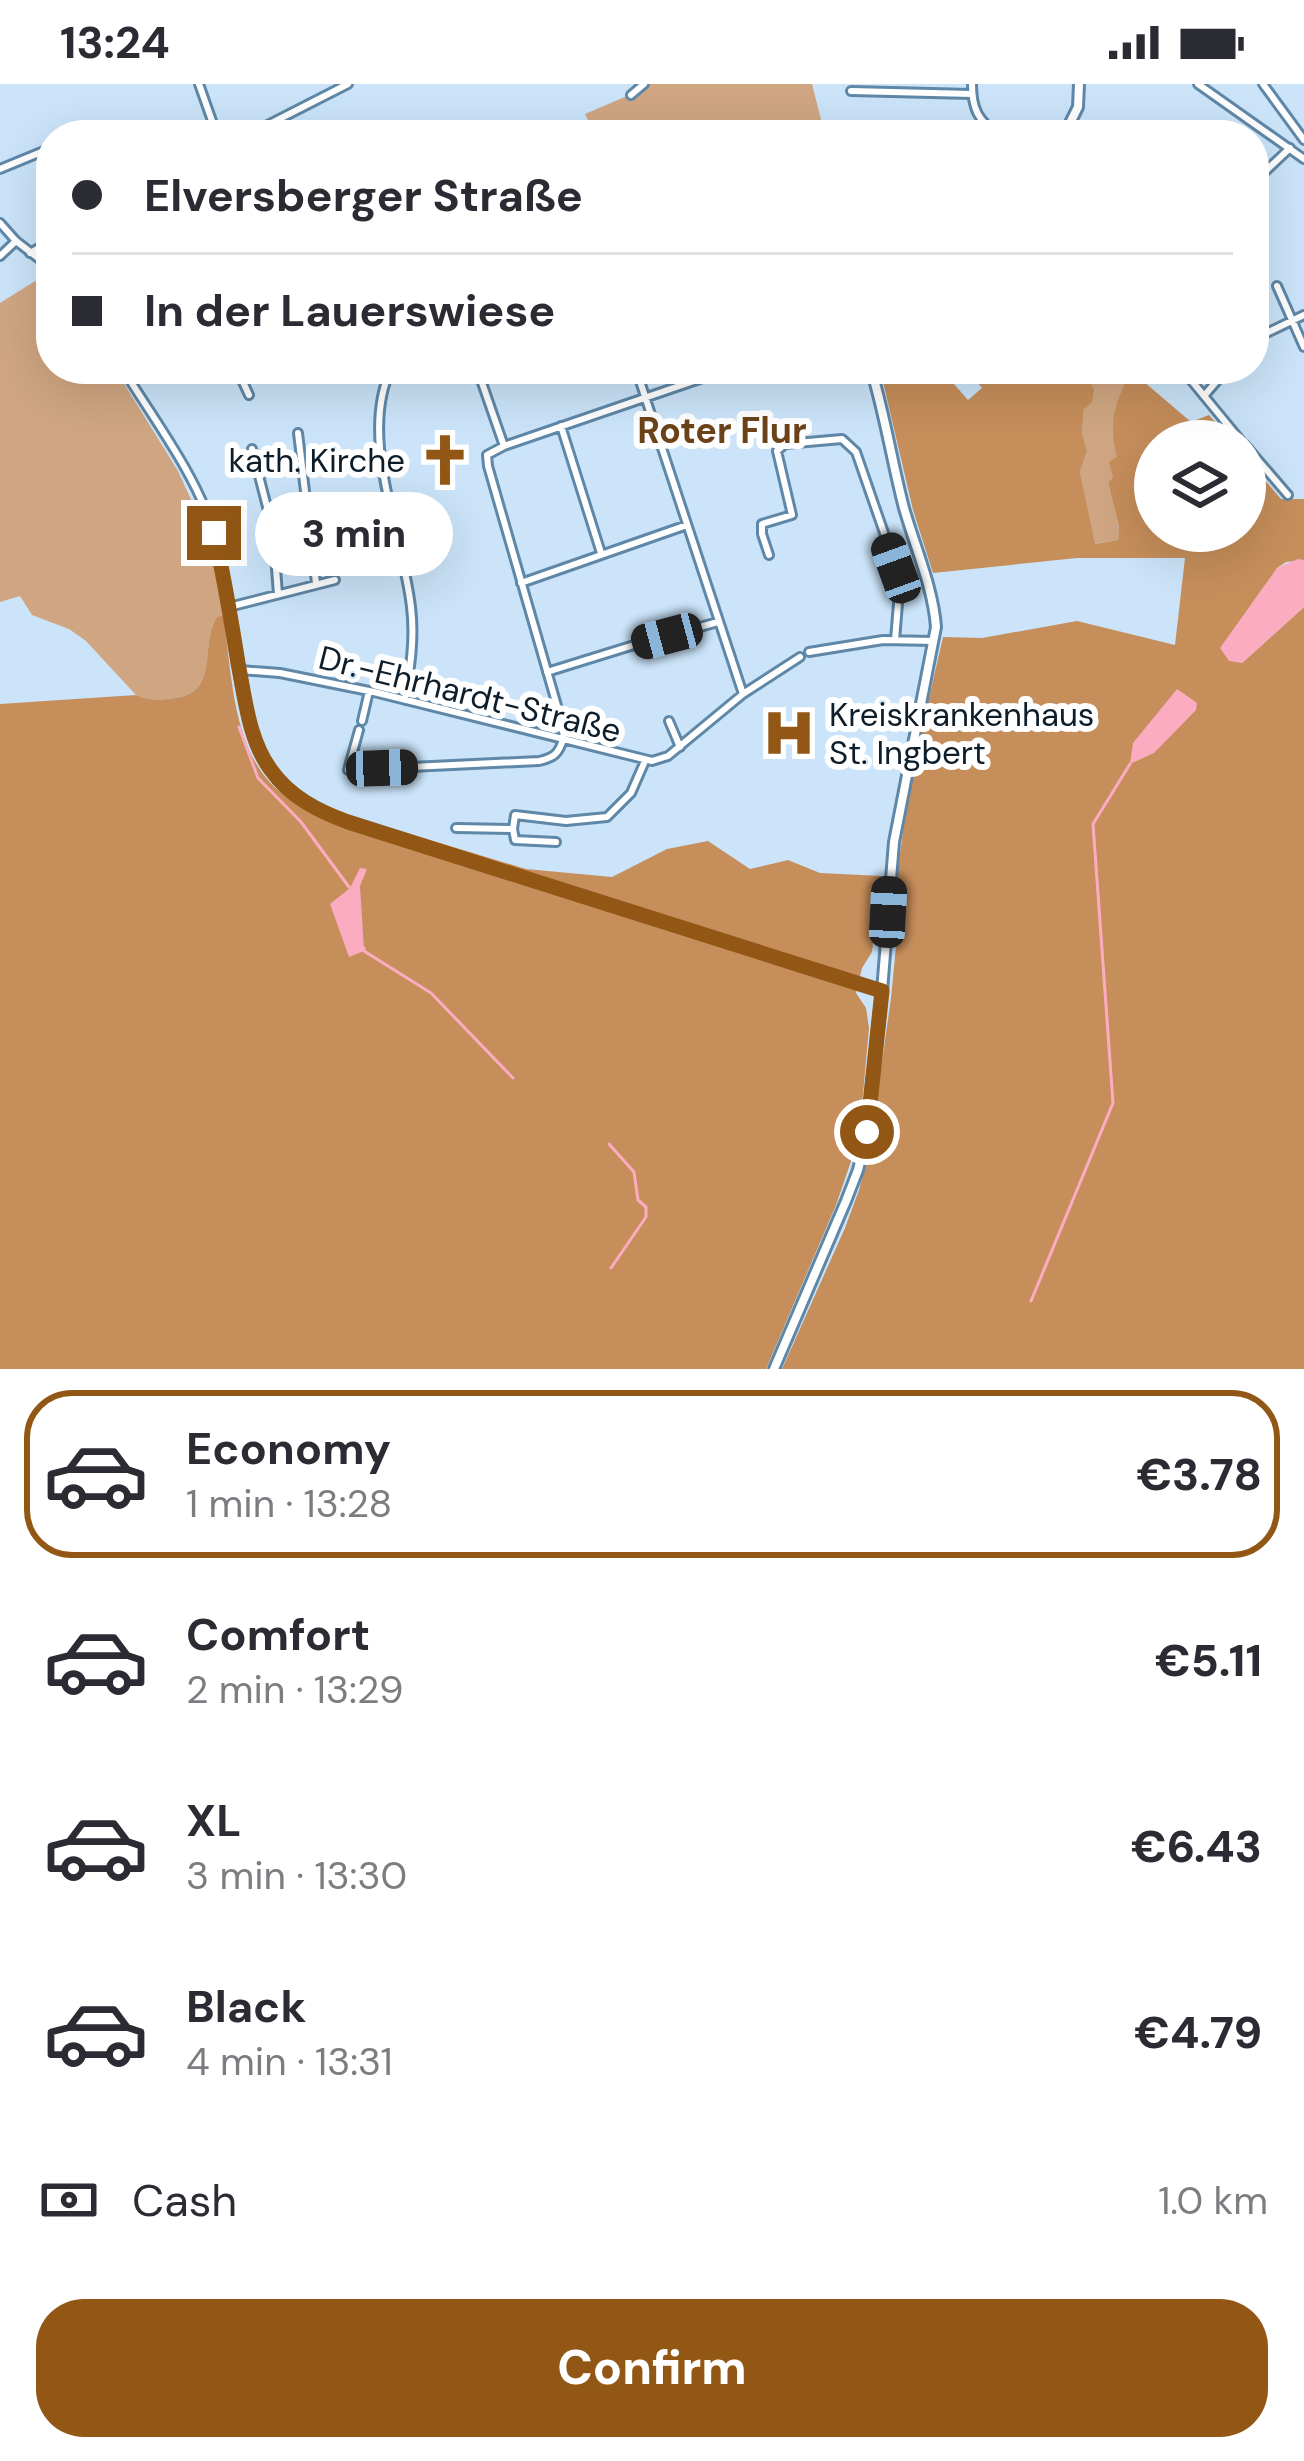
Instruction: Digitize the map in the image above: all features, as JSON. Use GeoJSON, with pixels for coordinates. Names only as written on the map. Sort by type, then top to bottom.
{"type":"FeatureCollection","features":[{"type":"Feature","properties":{"kind":"main road"},"geometry":{"type":"LineString","coordinates":[[1072,120],[1078,107],[1079,84]]}},
{"type":"Feature","properties":{"kind":"main road"},"geometry":{"type":"LineString","coordinates":[[774,1369],[858,1170],[867,1132],[897,823],[934,640],[936,619],[902,501],[876,384]]}},
{"type":"Feature","properties":{"kind":"street"},"geometry":{"type":"LineString","coordinates":[[200,84],[213,120]]}},
{"type":"Feature","properties":{"kind":"street"},"geometry":{"type":"LineString","coordinates":[[277,120],[348,84]]}},
{"type":"Feature","properties":{"kind":"street"},"geometry":{"type":"LineString","coordinates":[[631,95],[644,84]]}},
{"type":"Feature","properties":{"kind":"street"},"geometry":{"type":"LineString","coordinates":[[972,84],[972,104],[982,120]]}},
{"type":"Feature","properties":{"kind":"street"},"geometry":{"type":"LineString","coordinates":[[1198,84],[1250,120]]}},
{"type":"Feature","properties":{"kind":"street"},"geometry":{"type":"LineString","coordinates":[[1264,84],[1304,140]]}},
{"type":"Feature","properties":{"kind":"street"},"geometry":{"type":"LineString","coordinates":[[851,91],[943,88],[972,94]]}},
{"type":"Feature","properties":{"kind":"street"},"geometry":{"type":"LineString","coordinates":[[1269,133],[1304,159]]}},
{"type":"Feature","properties":{"kind":"street"},"geometry":{"type":"LineString","coordinates":[[1269,168],[1290,148]]}},
{"type":"Feature","properties":{"kind":"street"},"geometry":{"type":"LineString","coordinates":[[0,170],[36,154]]}},
{"type":"Feature","properties":{"kind":"street"},"geometry":{"type":"LineString","coordinates":[[0,223],[36,257]]}},
{"type":"Feature","properties":{"kind":"street"},"geometry":{"type":"LineString","coordinates":[[0,256],[16,242]]}},
{"type":"Feature","properties":{"kind":"street"},"geometry":{"type":"LineString","coordinates":[[30,253],[36,250]]}},
{"type":"Feature","properties":{"kind":"street"},"geometry":{"type":"LineString","coordinates":[[1277,286],[1304,347]]}},
{"type":"Feature","properties":{"kind":"street"},"geometry":{"type":"LineString","coordinates":[[1269,332],[1304,315]]}},
{"type":"Feature","properties":{"kind":"street"},"geometry":{"type":"LineString","coordinates":[[132,384],[199,496],[214,533],[256,741],[268,767],[300,799],[328,814],[882,991]]}},
{"type":"Feature","properties":{"kind":"street"},"geometry":{"type":"LineString","coordinates":[[244,384],[249,395]]}},
{"type":"Feature","properties":{"kind":"street"},"geometry":{"type":"LineString","coordinates":[[386,384],[379,430],[412,610],[405,700]]}},
{"type":"Feature","properties":{"kind":"street"},"geometry":{"type":"LineString","coordinates":[[482,384],[504,446]]}},
{"type":"Feature","properties":{"kind":"street"},"geometry":{"type":"LineString","coordinates":[[641,384],[743,694]]}},
{"type":"Feature","properties":{"kind":"street"},"geometry":{"type":"LineString","coordinates":[[369,692],[348,770],[538,761],[557,753],[564,730],[487,455],[684,384]]}},
{"type":"Feature","properties":{"kind":"street"},"geometry":{"type":"LineString","coordinates":[[1194,384],[1224,420]]}},
{"type":"Feature","properties":{"kind":"street"},"geometry":{"type":"LineString","coordinates":[[1204,396],[1214,384]]}},
{"type":"Feature","properties":{"kind":"street"},"geometry":{"type":"LineString","coordinates":[[561,426],[601,554]]}},
{"type":"Feature","properties":{"kind":"street"},"geometry":{"type":"LineString","coordinates":[[298,433],[316,584]]}},
{"type":"Feature","properties":{"kind":"street"},"geometry":{"type":"LineString","coordinates":[[769,555],[762,524],[792,515],[777,451],[785,444],[842,439],[856,452],[900,579],[895,640]]}},
{"type":"Feature","properties":{"kind":"street"},"geometry":{"type":"LineString","coordinates":[[252,449],[273,530],[278,593]]}},
{"type":"Feature","properties":{"kind":"street"},"geometry":{"type":"LineString","coordinates":[[1266,470],[1288,495]]}},
{"type":"Feature","properties":{"kind":"street"},"geometry":{"type":"LineString","coordinates":[[521,583],[687,525]]}},
{"type":"Feature","properties":{"kind":"street"},"geometry":{"type":"LineString","coordinates":[[229,608],[335,580]]}},
{"type":"Feature","properties":{"kind":"street"},"geometry":{"type":"LineString","coordinates":[[547,672],[718,622]]}},
{"type":"Feature","properties":{"kind":"street"},"geometry":{"type":"LineString","coordinates":[[809,652],[849,644],[934,640]]}},
{"type":"Feature","properties":{"kind":"street","name":"Dr.-Ehrhardt-Straße"},"geometry":{"type":"LineString","coordinates":[[240,670],[405,700],[645,761],[659,760],[680,747],[743,694],[800,657]]}},
{"type":"Feature","properties":{"kind":"street"},"geometry":{"type":"LineString","coordinates":[[669,721],[680,747]]}},
{"type":"Feature","properties":{"kind":"street"},"geometry":{"type":"LineString","coordinates":[[556,842],[515,840],[515,815],[600,820],[631,793],[645,761]]}},
{"type":"Feature","properties":{"kind":"street"},"geometry":{"type":"LineString","coordinates":[[456,827],[513,829]]}},
{"type":"Feature","properties":{"kind":"shaded area"},"geometry":{"type":"Polygon","coordinates":[[[644,84],[812,84],[821,120],[588,120],[585,114],[644,84]]]}},
{"type":"Feature","properties":{"kind":"shaded area"},"geometry":{"type":"Polygon","coordinates":[[[36,280],[36,384],[124,384],[178,471],[210,541],[223,615],[212,629],[204,677],[190,694],[160,700],[136,695],[69,629],[32,615],[20,596],[0,602],[0,303],[36,280]]]}},
{"type":"Feature","properties":{"kind":"shaded area"},"geometry":{"type":"Polygon","coordinates":[[[884,384],[954,384],[968,400],[982,388],[979,384],[1091,384],[1092,402],[1084,409],[1082,432],[1087,451],[1080,472],[1095,544],[1118,540],[1108,483],[1113,477],[1109,462],[1117,457],[1113,419],[1123,384],[1147,384],[1189,420],[1134,420],[1134,552],[1266,552],[1266,482],[1281,499],[1304,499],[1304,560],[1277,568],[1242,663],[1304,607],[1304,1369],[782,1369],[845,1228],[870,1147],[891,998],[904,824],[943,637],[982,638],[1077,621],[1175,645],[1185,558],[1077,558],[933,573],[884,384]]]}},
{"type":"Feature","properties":{"kind":"shaded area"},"geometry":{"type":"Polygon","coordinates":[[[1074,384],[1125,384],[1125,393],[1116,406],[1117,457],[1108,483],[1118,540],[1094,544],[1080,472],[1087,451],[1082,432],[1084,409],[1074,384]]]}},
{"type":"Feature","properties":{"kind":"shaded area"},"geometry":{"type":"Polygon","coordinates":[[[1304,560],[1304,607],[1242,663],[1229,661],[1220,648],[1277,568],[1304,560]]]}},
{"type":"Feature","properties":{"kind":"shaded area"},"geometry":{"type":"Polygon","coordinates":[[[223,615],[245,740],[270,782],[289,798],[302,794],[338,812],[526,869],[612,877],[667,849],[708,841],[750,869],[788,860],[820,873],[881,876],[872,952],[856,993],[866,1008],[869,1028],[859,1138],[836,1205],[766,1369],[0,1369],[0,704],[136,695],[160,700],[190,694],[204,677],[212,629],[223,615]]]}},
{"type":"Feature","properties":{"kind":"shaded area"},"geometry":{"type":"Polygon","coordinates":[[[1177,689],[1197,703],[1196,710],[1154,753],[1130,764],[1133,743],[1177,689]]]}},
{"type":"Feature","properties":{"kind":"shaded area"},"geometry":{"type":"Polygon","coordinates":[[[360,868],[367,869],[360,886],[364,951],[349,957],[330,904],[350,888],[360,868]]]}},
{"type":"Feature","properties":{"kind":"waterway"},"geometry":{"type":"LineString","coordinates":[[239,727],[258,778],[301,822],[349,887]]}},
{"type":"Feature","properties":{"kind":"waterway"},"geometry":{"type":"LineString","coordinates":[[1031,1301],[1113,1103],[1093,824],[1130,764]]}},
{"type":"Feature","properties":{"kind":"waterway"},"geometry":{"type":"LineString","coordinates":[[364,948],[431,993],[513,1078]]}},
{"type":"Feature","properties":{"kind":"waterway"},"geometry":{"type":"LineString","coordinates":[[609,1144],[634,1172],[638,1200],[646,1207],[646,1217],[611,1268]]}},
{"type":"Feature","properties":{"kind":"place","name":"kath. Kirche"},"geometry":{"type":"Point","coordinates":[445,460]}},
{"type":"Feature","properties":{"kind":"place","name":"Kreiskrankenhaus St. Ingbert"},"geometry":{"type":"Point","coordinates":[789,733]}},
{"type":"Feature","properties":{"kind":"district","name":"Roter Flur"},"geometry":{"type":"Point","coordinates":[722,430]}},
{"type":"Feature","properties":{"kind":"route"},"geometry":{"type":"LineString","coordinates":[[214,533],[256,741],[268,767],[284,785],[312,806],[348,822],[882,991],[867,1132]]}}]}
